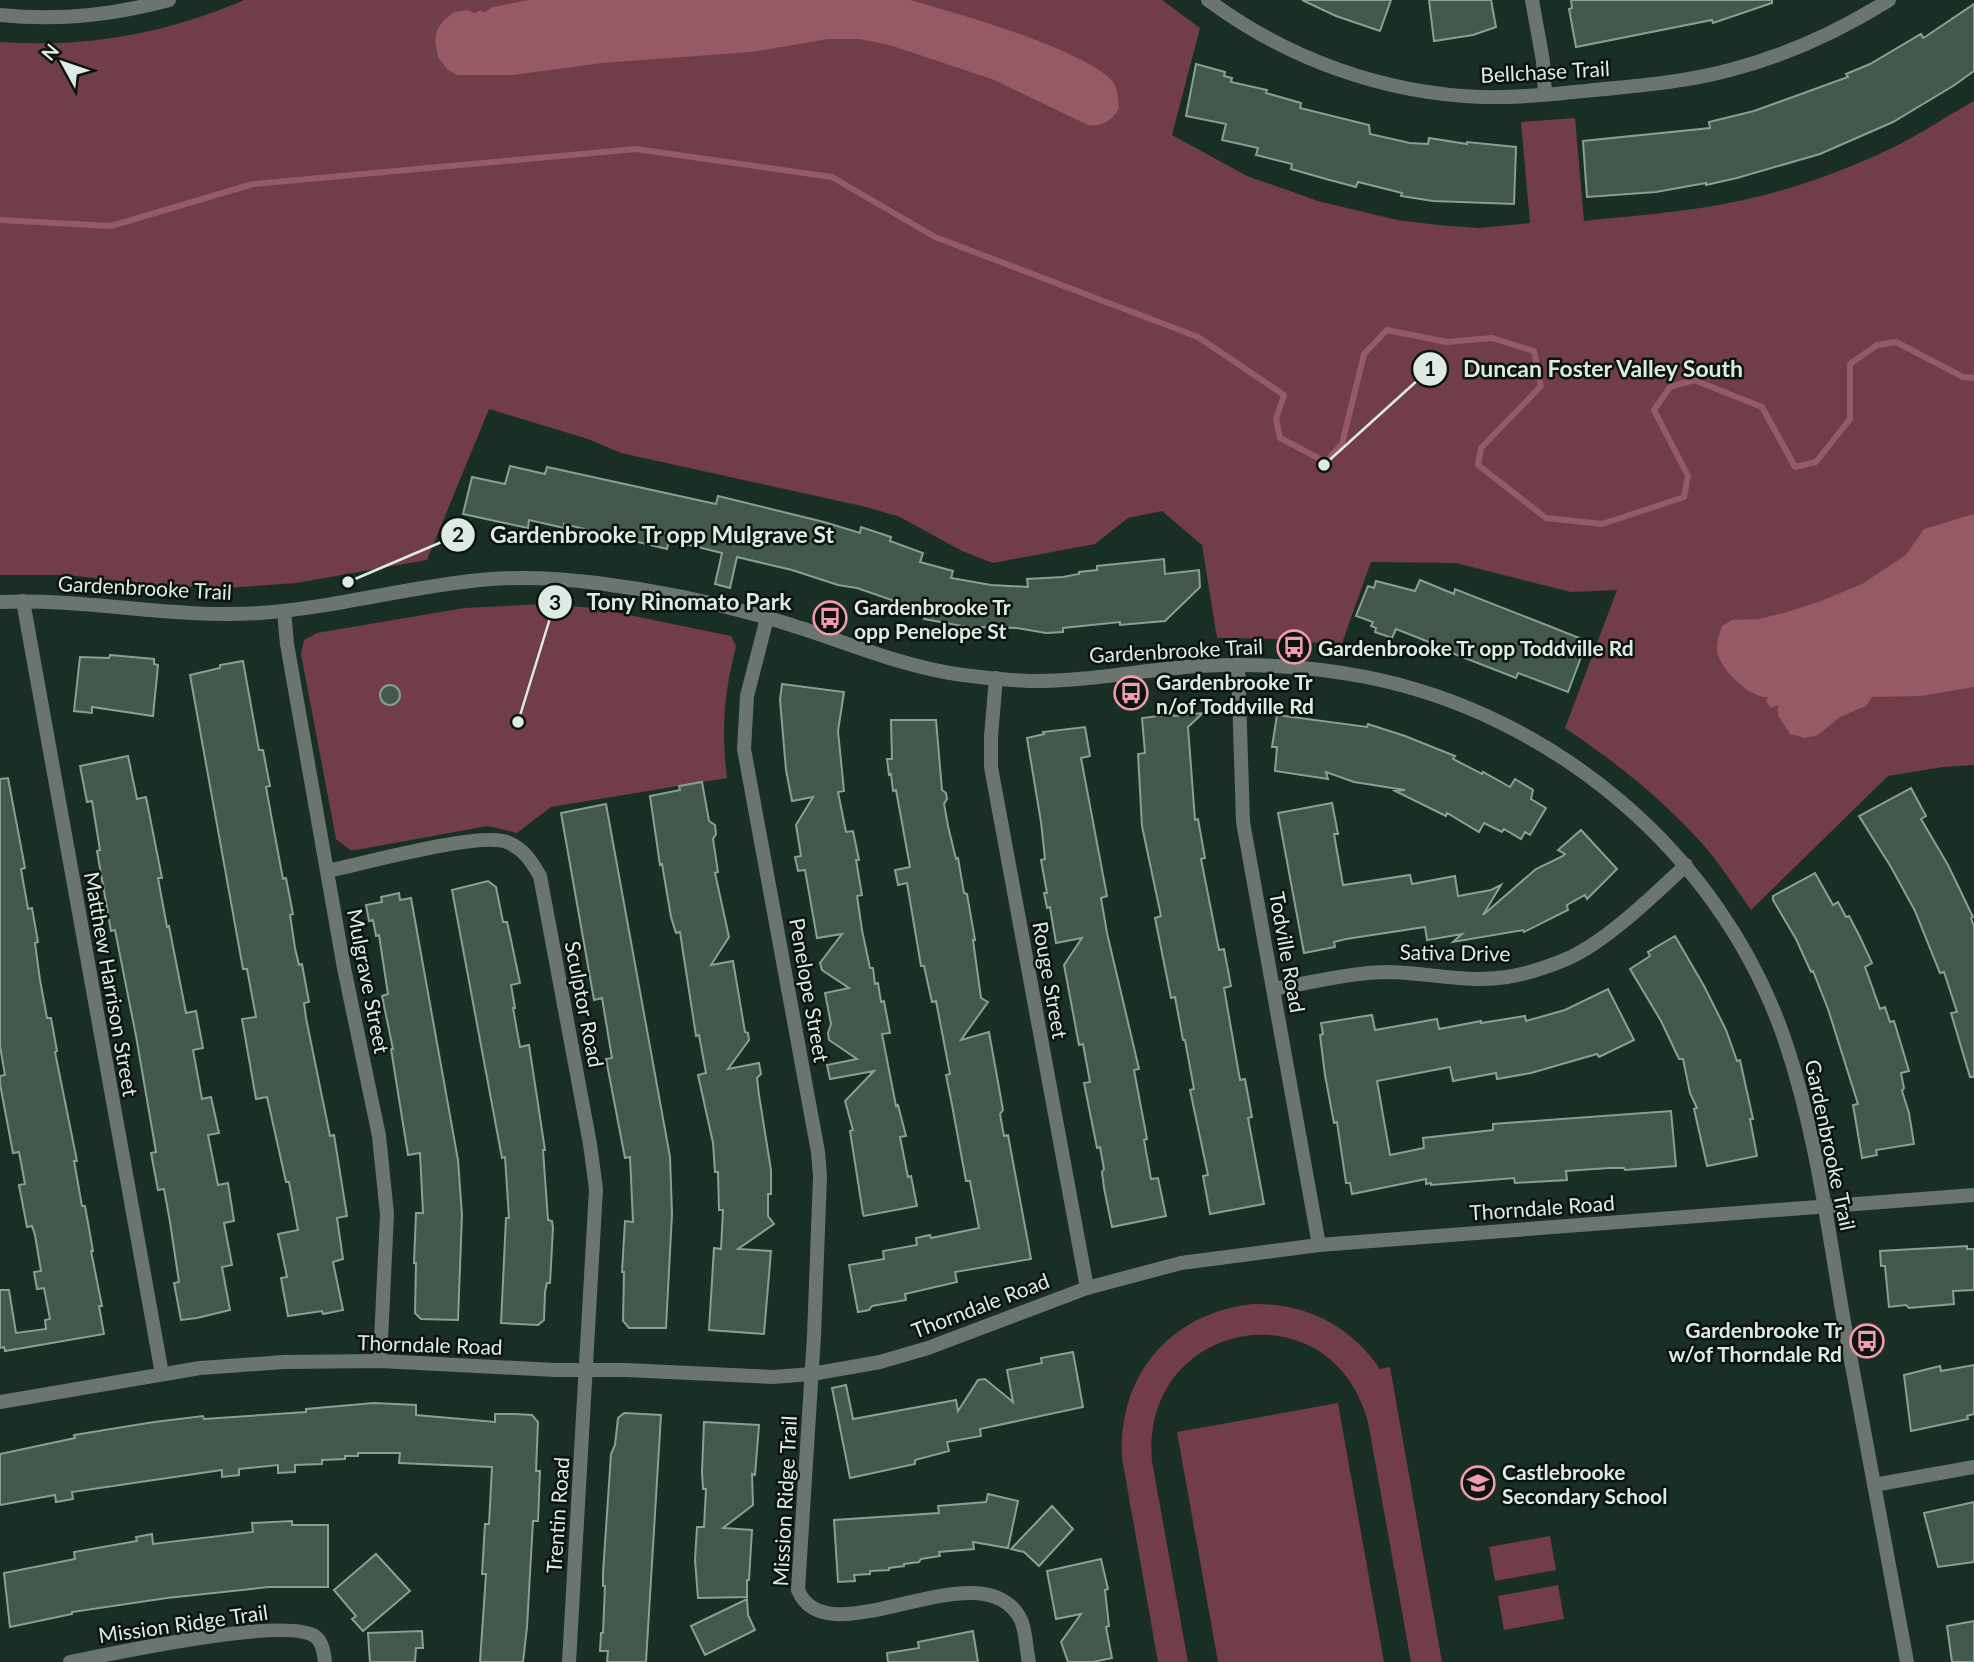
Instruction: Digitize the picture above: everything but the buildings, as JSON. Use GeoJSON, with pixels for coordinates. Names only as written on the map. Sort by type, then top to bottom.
{"type":"FeatureCollection","features":[{"type":"Feature","properties":{"kind":"street"},"geometry":{"type":"LineString","coordinates":[[0,15],[63,18],[141,8],[169,0]]}},
{"type":"Feature","properties":{"kind":"street","name":"Bellchase Trail"},"geometry":{"type":"LineString","coordinates":[[1208,0],[1267,38],[1311,59],[1367,79],[1430,93],[1462,96],[1545,94],[1658,83],[1731,70],[1833,31],[1889,0]]}},
{"type":"Feature","properties":{"kind":"street"},"geometry":{"type":"LineString","coordinates":[[1532,0],[1543,61],[1545,94]]}},
{"type":"Feature","properties":{"kind":"street","name":"Gardenbrooke Trail"},"geometry":{"type":"LineString","coordinates":[[0,602],[86,603],[178,613],[254,613],[284,611],[480,580],[546,577],[641,589],[767,618],[916,667],[996,678],[1032,681],[1238,664],[1318,669],[1403,685],[1497,721],[1543,746],[1626,804],[1686,865],[1708,894],[1741,947],[1780,1026],[1806,1111],[1907,1662]]}},
{"type":"Feature","properties":{"kind":"street","name":"Matthew Harrison Street"},"geometry":{"type":"LineString","coordinates":[[23,601],[162,1374]]}},
{"type":"Feature","properties":{"kind":"street","name":"Mulgrave Street"},"geometry":{"type":"LineString","coordinates":[[284,611],[286,643],[344,968],[379,1136],[387,1214],[380,1361]]}},
{"type":"Feature","properties":{"kind":"street","name":"Penelope Street"},"geometry":{"type":"LineString","coordinates":[[767,618],[747,696],[744,749],[818,1152],[820,1176],[812,1374]]}},
{"type":"Feature","properties":{"kind":"street","name":"Todville Road"},"geometry":{"type":"LineString","coordinates":[[1238,664],[1243,822],[1319,1245]]}},
{"type":"Feature","properties":{"kind":"street","name":"Rouge Street"},"geometry":{"type":"LineString","coordinates":[[996,678],[991,767],[1087,1288]]}},
{"type":"Feature","properties":{"kind":"street","name":"Sculptor Road"},"geometry":{"type":"LineString","coordinates":[[328,871],[478,839],[505,841],[527,854],[540,876],[596,1189],[587,1370]]}},
{"type":"Feature","properties":{"kind":"street","name":"Sativa Drive"},"geometry":{"type":"LineString","coordinates":[[1273,989],[1361,974],[1390,972],[1488,978],[1531,971],[1571,957],[1587,947],[1662,888],[1686,865]]}},
{"type":"Feature","properties":{"kind":"street","name":"Thorndale Road"},"geometry":{"type":"LineString","coordinates":[[0,1402],[200,1368],[284,1362],[380,1361],[773,1377],[812,1374],[880,1362],[928,1349],[1087,1288],[1181,1262],[1319,1245],[1974,1195]]}},
{"type":"Feature","properties":{"kind":"street","name":"Trentin Road"},"geometry":{"type":"LineString","coordinates":[[569,1662],[587,1370]]}},
{"type":"Feature","properties":{"kind":"street","name":"Mission Ridge Trail"},"geometry":{"type":"LineString","coordinates":[[812,1374],[797,1590],[802,1601],[821,1615],[842,1616],[972,1592],[990,1594],[999,1597],[1021,1620],[1029,1662]]}},
{"type":"Feature","properties":{"kind":"street"},"geometry":{"type":"LineString","coordinates":[[1874,1485],[1974,1467]]}},
{"type":"Feature","properties":{"kind":"street","name":"Mission Ridge Trail"},"geometry":{"type":"LineString","coordinates":[[70,1662],[157,1644],[281,1629],[303,1631],[316,1638],[322,1646],[325,1662]]}},
{"type":"Feature","properties":{"kind":"shaded area"},"geometry":{"type":"Polygon","coordinates":[[[244,0],[1162,0],[1200,28],[1172,135],[1247,176],[1318,201],[1397,220],[1479,228],[1530,223],[1521,122],[1575,118],[1584,221],[1704,208],[1783,190],[1881,153],[1974,101],[1974,765],[1888,776],[1751,910],[1712,855],[1674,814],[1622,769],[1565,728],[1617,590],[1571,592],[1456,563],[1371,562],[1341,646],[1286,639],[1217,638],[1202,545],[1162,511],[1128,518],[1095,544],[993,563],[962,551],[900,517],[866,507],[621,453],[588,439],[489,409],[427,560],[296,583],[227,588],[166,586],[67,575],[0,575],[0,42],[63,43],[125,36],[185,22],[244,0]]]}},
{"type":"Feature","properties":{"kind":"shaded area"},"geometry":{"type":"Polygon","coordinates":[[[529,0],[910,0],[1018,34],[1076,57],[1099,70],[1113,82],[1119,108],[1106,122],[1088,125],[992,79],[890,45],[859,39],[828,39],[751,52],[602,63],[513,75],[458,75],[448,70],[438,57],[435,41],[437,30],[454,12],[467,10],[474,13],[482,10],[483,13],[493,7],[529,0]]]}},
{"type":"Feature","properties":{"kind":"shaded area"},"geometry":{"type":"Polygon","coordinates":[[[1974,514],[1974,687],[1921,696],[1872,697],[1866,706],[1840,717],[1818,735],[1805,738],[1790,734],[1778,715],[1778,705],[1771,708],[1766,701],[1768,697],[1746,689],[1725,669],[1717,651],[1722,626],[1732,620],[1759,619],[1787,612],[1862,584],[1906,555],[1924,529],[1974,514]]]}},
{"type":"Feature","properties":{"kind":"shaded area"},"geometry":{"type":"Polygon","coordinates":[[[544,604],[595,608],[731,636],[736,646],[725,711],[727,778],[551,807],[517,833],[488,826],[356,850],[350,850],[336,839],[301,654],[304,640],[317,633],[464,608],[544,604]]]}},
{"type":"Feature","properties":{"kind":"shaded area"},"geometry":{"type":"Polygon","coordinates":[[[1253,1304],[1291,1308],[1325,1320],[1355,1340],[1380,1369],[1390,1367],[1442,1662],[1411,1662],[1368,1422],[1348,1378],[1317,1350],[1280,1336],[1242,1336],[1205,1350],[1175,1376],[1156,1413],[1152,1461],[1188,1662],[1158,1662],[1122,1458],[1123,1428],[1129,1400],[1140,1375],[1155,1353],[1174,1335],[1197,1320],[1223,1310],[1253,1304]]]}},
{"type":"Feature","properties":{"kind":"shaded area"},"geometry":{"type":"Polygon","coordinates":[[[1338,1403],[1384,1662],[1218,1662],[1177,1432],[1338,1403]]]}},
{"type":"Feature","properties":{"kind":"shaded area"},"geometry":{"type":"Polygon","coordinates":[[[1550,1536],[1556,1570],[1495,1581],[1489,1547],[1550,1536]]]}},
{"type":"Feature","properties":{"kind":"shaded area"},"geometry":{"type":"Polygon","coordinates":[[[1558,1585],[1564,1619],[1504,1630],[1498,1596],[1558,1585]]]}},
{"type":"Feature","properties":{"kind":"waterway"},"geometry":{"type":"LineString","coordinates":[[0,220],[111,226],[253,184],[636,149],[832,177],[935,237],[1198,337],[1284,395],[1276,419],[1280,438],[1326,462],[1342,444],[1364,354],[1387,330],[1447,342],[1492,338],[1534,351],[1541,386],[1481,448],[1478,465],[1546,518],[1602,524],[1684,497],[1688,476],[1654,410],[1670,387],[1694,380],[1762,407],[1795,467],[1816,462],[1850,419],[1850,364],[1877,345],[1896,342],[1963,377],[1974,378]]}},
{"type":"Feature","properties":{"kind":"place","name":"Duncan Foster Valley South"},"geometry":{"type":"Point","coordinates":[1324,465]}},
{"type":"Feature","properties":{"kind":"place","name":"Gardenbrooke Tr opp Mulgrave St"},"geometry":{"type":"Point","coordinates":[348,582]}},
{"type":"Feature","properties":{"kind":"place","name":"Gardenbrooke Tr opp Penelope St"},"geometry":{"type":"Point","coordinates":[830,618]}},
{"type":"Feature","properties":{"kind":"place","name":"Gardenbrooke Tr opp Toddville Rd"},"geometry":{"type":"Point","coordinates":[1294,647]}},
{"type":"Feature","properties":{"kind":"place","name":"Gardenbrooke Tr n/of Toddville Rd"},"geometry":{"type":"Point","coordinates":[1131,693]}},
{"type":"Feature","properties":{"kind":"place","name":"Tony Rinomato Park"},"geometry":{"type":"Point","coordinates":[518,722]}},
{"type":"Feature","properties":{"kind":"place","name":"Gardenbrooke Tr w/of Thorndale Rd"},"geometry":{"type":"Point","coordinates":[1867,1341]}},
{"type":"Feature","properties":{"kind":"place","name":"Castlebrooke Secondary School"},"geometry":{"type":"Point","coordinates":[1478,1483]}}]}
